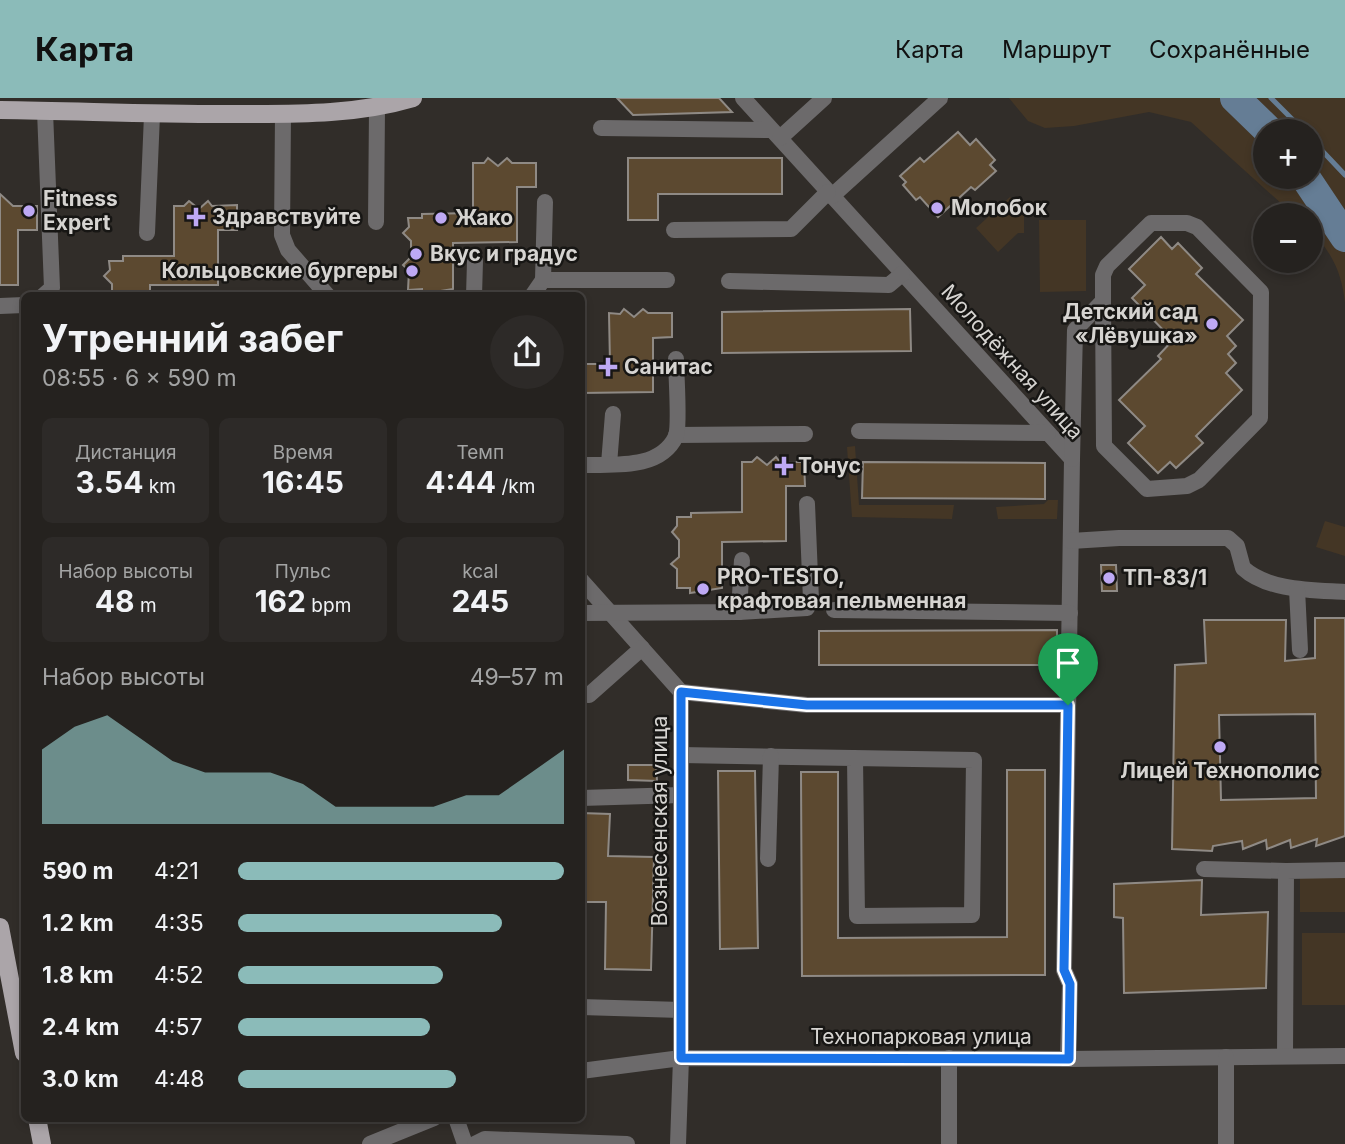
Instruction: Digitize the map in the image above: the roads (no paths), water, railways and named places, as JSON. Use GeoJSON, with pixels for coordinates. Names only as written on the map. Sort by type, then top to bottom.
{"type":"FeatureCollection","features":[{"type":"Feature","properties":{"kind":"main road"},"geometry":{"type":"LineString","coordinates":[[0,110],[152,115],[283,114],[377,108],[412,98]]}},
{"type":"Feature","properties":{"kind":"main road"},"geometry":{"type":"LineString","coordinates":[[0,927],[21,1037]]}},
{"type":"Feature","properties":{"kind":"main road"},"geometry":{"type":"LineString","coordinates":[[38,1122],[42,1144]]}},
{"type":"Feature","properties":{"kind":"street","name":"Молодёжная улица"},"geometry":{"type":"LineString","coordinates":[[743,98],[1072,459],[1064,970],[1070,984],[1069,1059]]}},
{"type":"Feature","properties":{"kind":"street"},"geometry":{"type":"LineString","coordinates":[[601,128],[775,134],[824,98]]}},
{"type":"Feature","properties":{"kind":"street"},"geometry":{"type":"LineString","coordinates":[[674,230],[791,229],[940,98]]}},
{"type":"Feature","properties":{"kind":"street"},"geometry":{"type":"LineString","coordinates":[[376,222],[377,108]]}},
{"type":"Feature","properties":{"kind":"street"},"geometry":{"type":"LineString","coordinates":[[45,111],[52,288],[48,292]]}},
{"type":"Feature","properties":{"kind":"street"},"geometry":{"type":"LineString","coordinates":[[283,114],[282,236],[288,250],[325,292]]}},
{"type":"Feature","properties":{"kind":"street"},"geometry":{"type":"LineString","coordinates":[[147,233],[152,115]]}},
{"type":"Feature","properties":{"kind":"street"},"geometry":{"type":"LineString","coordinates":[[535,292],[543,280],[545,202]]}},
{"type":"Feature","properties":{"kind":"street"},"geometry":{"type":"LineString","coordinates":[[1156,223],[1187,223],[1197,227],[1261,292],[1261,410],[1254,425],[1193,484],[1147,489],[1104,446],[1103,301],[1104,271],[1147,226],[1156,223]]}},
{"type":"Feature","properties":{"kind":"street"},"geometry":{"type":"LineString","coordinates":[[474,292],[475,261]]}},
{"type":"Feature","properties":{"kind":"street"},"geometry":{"type":"LineString","coordinates":[[729,282],[889,285],[902,274]]}},
{"type":"Feature","properties":{"kind":"street"},"geometry":{"type":"LineString","coordinates":[[543,280],[667,280]]}},
{"type":"Feature","properties":{"kind":"street"},"geometry":{"type":"LineString","coordinates":[[1072,459],[1075,330],[1103,301]]}},
{"type":"Feature","properties":{"kind":"street"},"geometry":{"type":"LineString","coordinates":[[0,306],[21,305]]}},
{"type":"Feature","properties":{"kind":"street"},"geometry":{"type":"LineString","coordinates":[[676,359],[677,435]]}},
{"type":"Feature","properties":{"kind":"street"},"geometry":{"type":"LineString","coordinates":[[1073,391],[1103,391]]}},
{"type":"Feature","properties":{"kind":"street"},"geometry":{"type":"LineString","coordinates":[[609,464],[612,414]]}},
{"type":"Feature","properties":{"kind":"street"},"geometry":{"type":"LineString","coordinates":[[859,430],[1048,433]]}},
{"type":"Feature","properties":{"kind":"street"},"geometry":{"type":"LineString","coordinates":[[585,465],[636,464],[654,458],[677,435],[805,434]]}},
{"type":"Feature","properties":{"kind":"street"},"geometry":{"type":"LineString","coordinates":[[585,612],[739,612],[807,608],[811,600],[807,504]]}},
{"type":"Feature","properties":{"kind":"street"},"geometry":{"type":"LineString","coordinates":[[1071,541],[1228,538],[1237,546],[1240,562],[1248,572],[1261,579],[1297,589],[1345,592]]}},
{"type":"Feature","properties":{"kind":"street"},"geometry":{"type":"LineString","coordinates":[[739,612],[742,560]]}},
{"type":"Feature","properties":{"kind":"street","name":"Вознесенская улица"},"geometry":{"type":"LineString","coordinates":[[585,584],[681,692],[681,1058],[678,1144]]}},
{"type":"Feature","properties":{"kind":"street"},"geometry":{"type":"LineString","coordinates":[[1297,589],[1300,650]]}},
{"type":"Feature","properties":{"kind":"street"},"geometry":{"type":"LineString","coordinates":[[834,610],[1070,612]]}},
{"type":"Feature","properties":{"kind":"street"},"geometry":{"type":"LineString","coordinates":[[585,694],[589,695],[642,648]]}},
{"type":"Feature","properties":{"kind":"street"},"geometry":{"type":"LineString","coordinates":[[681,692],[807,705],[1068,705]]}},
{"type":"Feature","properties":{"kind":"street"},"geometry":{"type":"LineString","coordinates":[[681,755],[974,760],[972,915],[857,916],[855,758]]}},
{"type":"Feature","properties":{"kind":"street"},"geometry":{"type":"LineString","coordinates":[[768,859],[771,757]]}},
{"type":"Feature","properties":{"kind":"street"},"geometry":{"type":"LineString","coordinates":[[585,798],[681,794]]}},
{"type":"Feature","properties":{"kind":"street"},"geometry":{"type":"LineString","coordinates":[[1204,869],[1345,870]]}},
{"type":"Feature","properties":{"kind":"street"},"geometry":{"type":"LineString","coordinates":[[1285,1056],[1286,871]]}},
{"type":"Feature","properties":{"kind":"street"},"geometry":{"type":"LineString","coordinates":[[585,1007],[681,1010]]}},
{"type":"Feature","properties":{"kind":"street","name":"Технопарковая улица"},"geometry":{"type":"LineString","coordinates":[[585,1071],[681,1058],[1069,1059],[1345,1056]]}},
{"type":"Feature","properties":{"kind":"street"},"geometry":{"type":"LineString","coordinates":[[1226,1057],[1226,1144]]}},
{"type":"Feature","properties":{"kind":"street"},"geometry":{"type":"LineString","coordinates":[[949,1058],[949,1144]]}},
{"type":"Feature","properties":{"kind":"street"},"geometry":{"type":"LineString","coordinates":[[370,1144],[424,1122]]}},
{"type":"Feature","properties":{"kind":"street"},"geometry":{"type":"LineString","coordinates":[[457,1122],[465,1144]]}},
{"type":"Feature","properties":{"kind":"street"},"geometry":{"type":"LineString","coordinates":[[475,1144],[485,1139],[627,1144]]}},
{"type":"Feature","properties":{"kind":"waterway"},"geometry":{"type":"LineString","coordinates":[[1235,98],[1257,119]]}},
{"type":"Feature","properties":{"kind":"waterway"},"geometry":{"type":"LineString","coordinates":[[1271,98],[1292,119]]}},
{"type":"Feature","properties":{"kind":"waterway"},"geometry":{"type":"LineString","coordinates":[[1323,152],[1345,175]]}},
{"type":"Feature","properties":{"kind":"waterway"},"geometry":{"type":"LineString","coordinates":[[1313,189],[1345,237]]}},
{"type":"Feature","properties":{"kind":"place","name":"Молобок"},"geometry":{"type":"Point","coordinates":[937,208]}},
{"type":"Feature","properties":{"kind":"place","name":"Fitness Expert"},"geometry":{"type":"Point","coordinates":[29,211]}},
{"type":"Feature","properties":{"kind":"place","name":"Здравствуйте"},"geometry":{"type":"Point","coordinates":[196,217]}},
{"type":"Feature","properties":{"kind":"place","name":"Жако"},"geometry":{"type":"Point","coordinates":[441,218]}},
{"type":"Feature","properties":{"kind":"place","name":"Вкус и градус"},"geometry":{"type":"Point","coordinates":[416,254]}},
{"type":"Feature","properties":{"kind":"place","name":"Кольцовские бургеры"},"geometry":{"type":"Point","coordinates":[412,271]}},
{"type":"Feature","properties":{"kind":"place","name":"Детский сад «Лёвушка»"},"geometry":{"type":"Point","coordinates":[1212,324]}},
{"type":"Feature","properties":{"kind":"place","name":"Санитас"},"geometry":{"type":"Point","coordinates":[608,367]}},
{"type":"Feature","properties":{"kind":"place","name":"Тонус"},"geometry":{"type":"Point","coordinates":[784,466]}},
{"type":"Feature","properties":{"kind":"place","name":"ТП-83/1"},"geometry":{"type":"Point","coordinates":[1109,578]}},
{"type":"Feature","properties":{"kind":"place","name":"PRO-TESTO, крафтовая пельменная"},"geometry":{"type":"Point","coordinates":[703,589]}},
{"type":"Feature","properties":{"kind":"place","name":"Лицей Технополис"},"geometry":{"type":"Point","coordinates":[1220,747]}}]}
